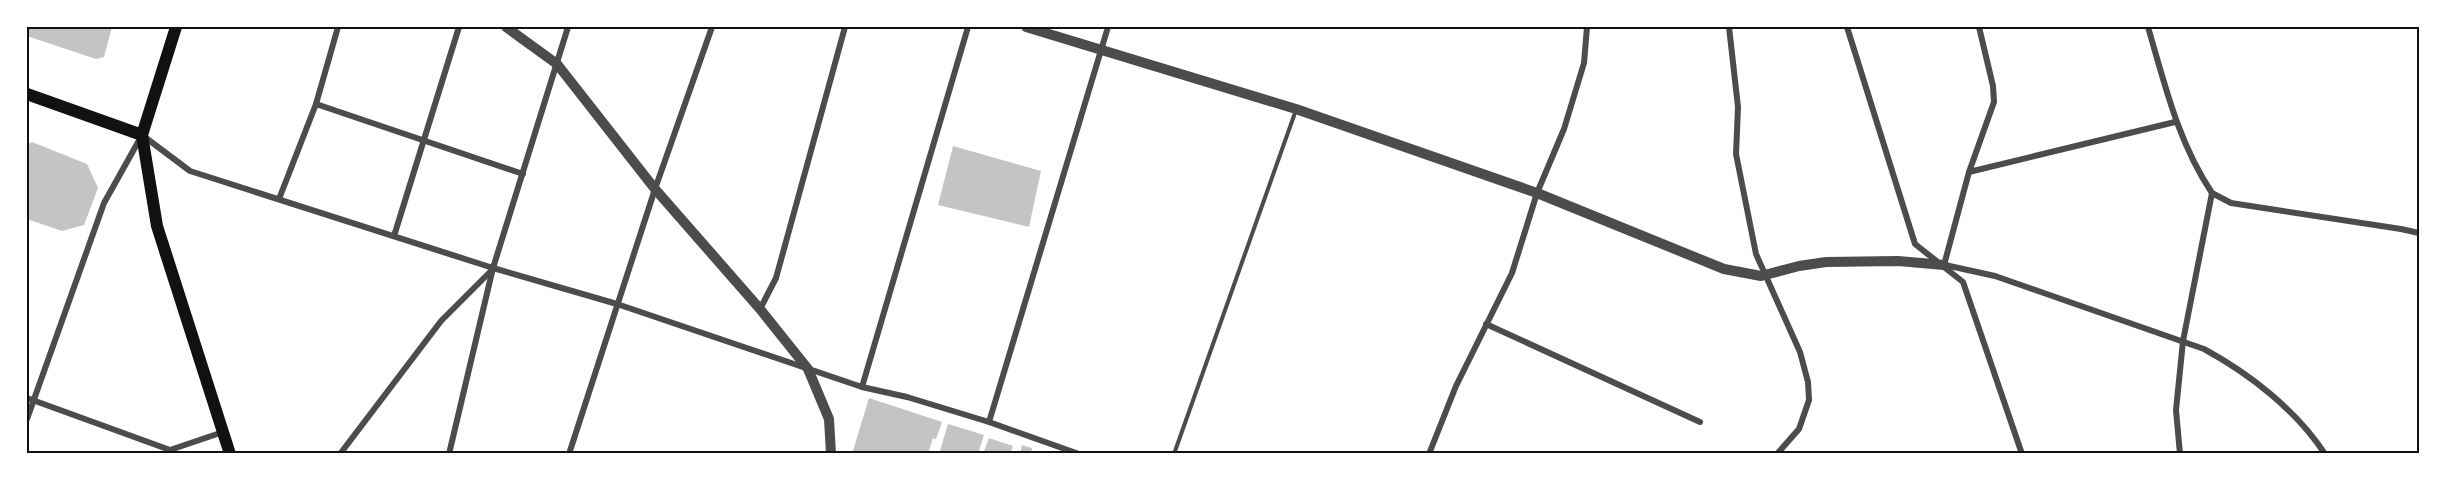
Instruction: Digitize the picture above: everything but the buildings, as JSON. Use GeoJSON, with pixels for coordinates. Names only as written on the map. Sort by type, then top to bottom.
{"type":"FeatureCollection","features":[{"type":"Feature","properties":{"kind":"main road"},"geometry":{"type":"LineString","coordinates":[[176,27],[142,135],[158,226],[231,454]]}},
{"type":"Feature","properties":{"kind":"main road"},"geometry":{"type":"LineString","coordinates":[[27,94],[142,135]]}},
{"type":"Feature","properties":{"kind":"street"},"geometry":{"type":"LineString","coordinates":[[279,200],[316,104],[338,27]]}},
{"type":"Feature","properties":{"kind":"street"},"geometry":{"type":"LineString","coordinates":[[394,236],[459,27]]}},
{"type":"Feature","properties":{"kind":"street"},"geometry":{"type":"LineString","coordinates":[[506,27],[556,64],[655,189],[760,309],[808,369],[829,419],[831,454]]}},
{"type":"Feature","properties":{"kind":"street"},"geometry":{"type":"LineString","coordinates":[[448,454],[493,268],[568,27]]}},
{"type":"Feature","properties":{"kind":"street"},"geometry":{"type":"LineString","coordinates":[[569,454],[655,189],[712,27]]}},
{"type":"Feature","properties":{"kind":"street"},"geometry":{"type":"LineString","coordinates":[[760,309],[776,278],[845,27]]}},
{"type":"Feature","properties":{"kind":"street"},"geometry":{"type":"LineString","coordinates":[[862,387],[968,27]]}},
{"type":"Feature","properties":{"kind":"street"},"geometry":{"type":"LineString","coordinates":[[1026,27],[1296,109],[1537,194],[1724,269],[1743,274],[1761,276],[1826,262],[1898,261],[1944,265],[1995,276],[2204,349],[2235,366],[2311,433],[2325,454]]}},
{"type":"Feature","properties":{"kind":"street"},"geometry":{"type":"LineString","coordinates":[[989,422],[1108,27]]}},
{"type":"Feature","properties":{"kind":"street"},"geometry":{"type":"LineString","coordinates":[[1429,454],[1456,386],[1512,273],[1537,194],[1564,129],[1580,74],[1587,27]]}},
{"type":"Feature","properties":{"kind":"street"},"geometry":{"type":"LineString","coordinates":[[1729,27],[1738,107],[1736,154],[1756,254],[1800,352],[1808,382],[1809,400],[1799,429],[1777,454]]}},
{"type":"Feature","properties":{"kind":"street"},"geometry":{"type":"LineString","coordinates":[[1847,27],[1915,244],[1963,282],[2022,454]]}},
{"type":"Feature","properties":{"kind":"street"},"geometry":{"type":"LineString","coordinates":[[1944,265],[1969,172],[1994,102],[1993,86],[1978,27]]}},
{"type":"Feature","properties":{"kind":"street"},"geometry":{"type":"LineString","coordinates":[[2148,27],[2175,122],[2198,172],[2212,193],[2231,203],[2419,233]]}},
{"type":"Feature","properties":{"kind":"street"},"geometry":{"type":"LineString","coordinates":[[316,104],[523,174]]}},
{"type":"Feature","properties":{"kind":"street"},"geometry":{"type":"LineString","coordinates":[[1969,172],[2175,122]]}},
{"type":"Feature","properties":{"kind":"street"},"geometry":{"type":"LineString","coordinates":[[27,419],[30,399],[104,202],[142,135],[190,171],[493,268],[617,304],[862,387],[989,422],[1079,454]]}},
{"type":"Feature","properties":{"kind":"street"},"geometry":{"type":"LineString","coordinates":[[2180,454],[2176,410],[2183,341],[2212,193]]}},
{"type":"Feature","properties":{"kind":"street"},"geometry":{"type":"LineString","coordinates":[[340,454],[441,321],[493,268]]}},
{"type":"Feature","properties":{"kind":"street"},"geometry":{"type":"LineString","coordinates":[[1486,324],[1700,422]]}},
{"type":"Feature","properties":{"kind":"street"},"geometry":{"type":"LineString","coordinates":[[30,399],[169,452],[223,432]]}},
{"type":"Feature","properties":{"kind":"lane"},"geometry":{"type":"LineString","coordinates":[[1174,454],[1296,109]]}}]}
